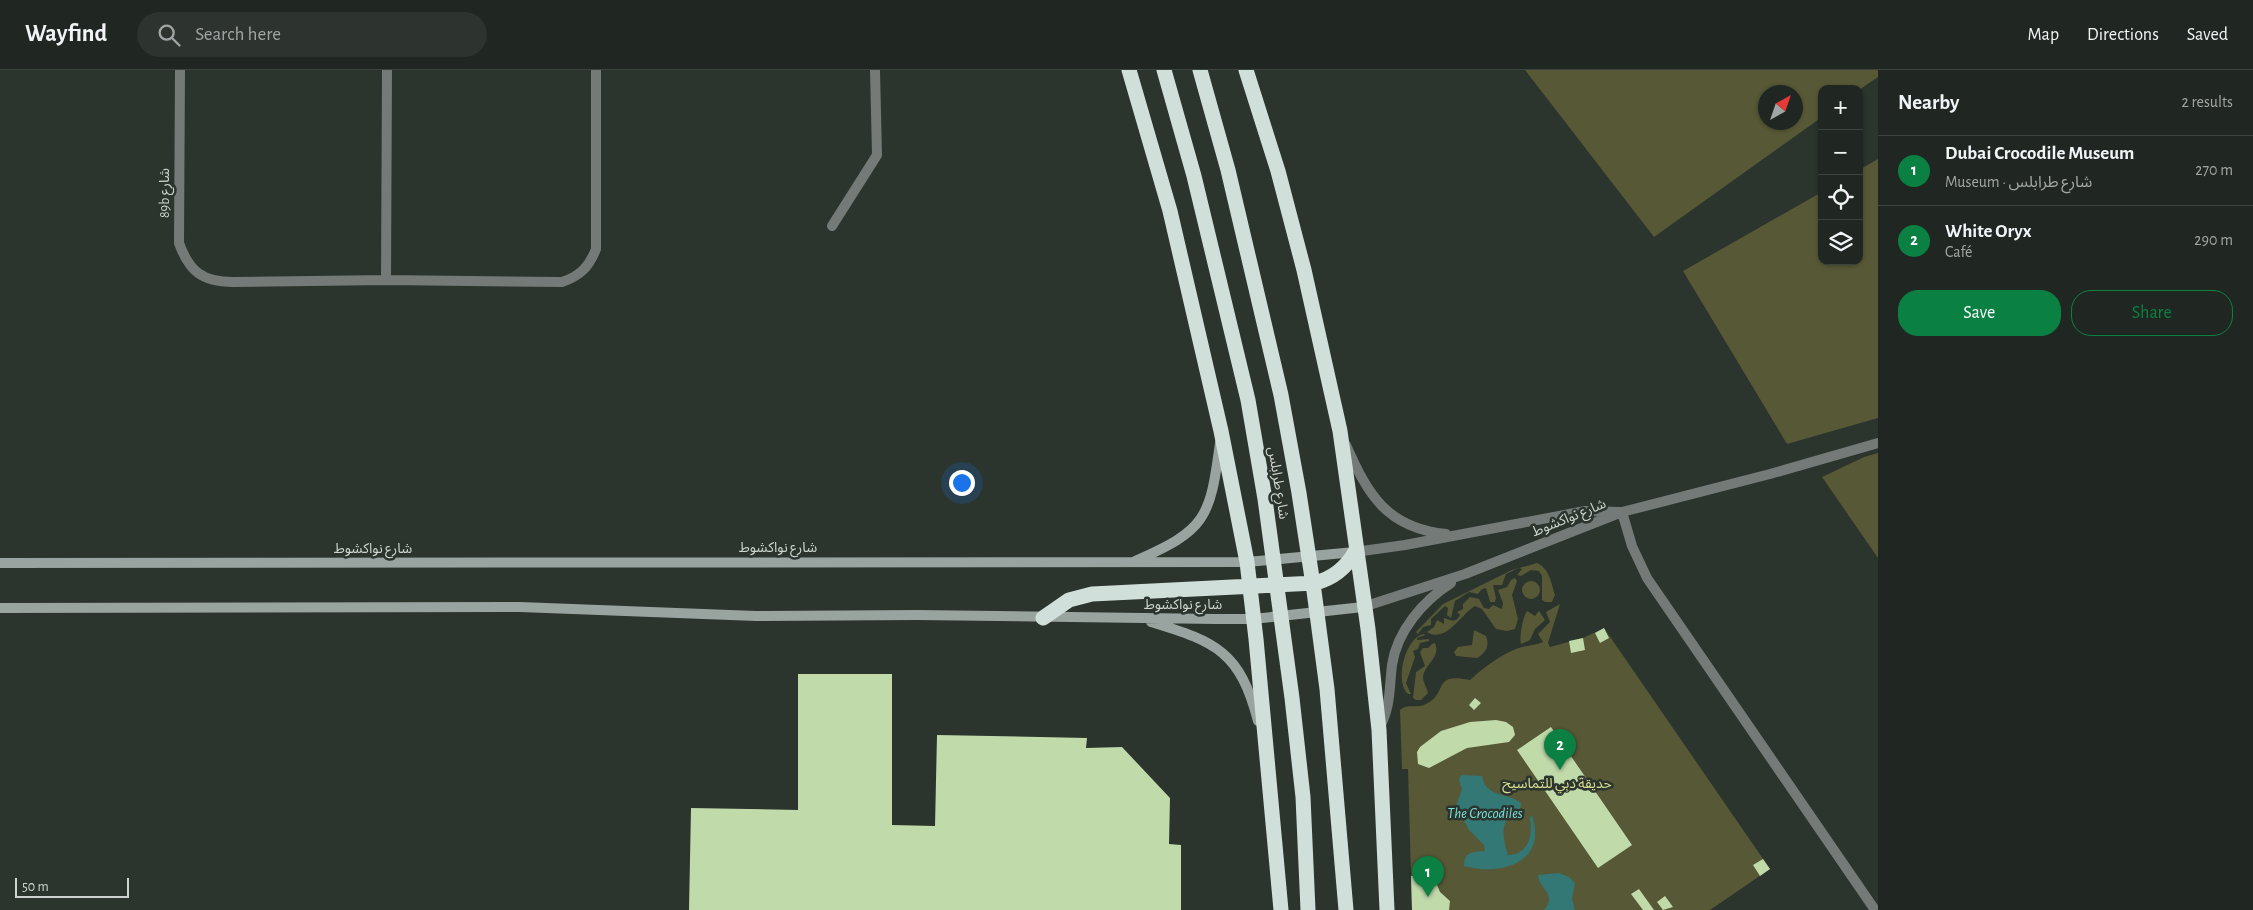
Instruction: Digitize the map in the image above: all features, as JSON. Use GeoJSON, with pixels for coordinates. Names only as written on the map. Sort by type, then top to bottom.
{"type":"FeatureCollection","features":[{"type":"Feature","properties":{"kind":"highway"},"geometry":{"type":"LineString","coordinates":[[1129,70],[1170,211],[1222,431],[1247,562],[1281,910]]}},
{"type":"Feature","properties":{"kind":"highway","name":"شارع طرابلس"},"geometry":{"type":"LineString","coordinates":[[1164,70],[1194,176],[1248,400],[1265,499],[1291,688],[1303,798],[1308,910]]}},
{"type":"Feature","properties":{"kind":"highway","name":"شارع طرابلس"},"geometry":{"type":"LineString","coordinates":[[1200,70],[1228,170],[1280,395],[1314,591],[1336,788],[1346,910]]}},
{"type":"Feature","properties":{"kind":"highway"},"geometry":{"type":"LineString","coordinates":[[1246,70],[1278,171],[1304,270],[1340,431],[1378,730],[1387,910]]}},
{"type":"Feature","properties":{"kind":"highway"},"geometry":{"type":"LineString","coordinates":[[1044,618],[1069,600],[1092,594],[1305,584],[1326,580],[1343,568],[1355,552]]}},
{"type":"Feature","properties":{"kind":"street","name":"89b شارع"},"geometry":{"type":"LineString","coordinates":[[180,70],[179,243],[184,256],[192,268],[204,277],[218,282],[386,280],[562,282],[574,278],[584,271],[592,261],[596,249],[596,70]]}},
{"type":"Feature","properties":{"kind":"street"},"geometry":{"type":"LineString","coordinates":[[386,280],[387,70]]}},
{"type":"Feature","properties":{"kind":"street"},"geometry":{"type":"LineString","coordinates":[[832,226],[877,155],[875,70]]}},
{"type":"Feature","properties":{"kind":"street"},"geometry":{"type":"LineString","coordinates":[[1132,562],[1175,542],[1196,525],[1204,514],[1214,490],[1222,431]]}},
{"type":"Feature","properties":{"kind":"street"},"geometry":{"type":"LineString","coordinates":[[1340,431],[1364,485],[1382,508],[1415,529],[1459,536]]}},
{"type":"Feature","properties":{"kind":"street"},"geometry":{"type":"LineString","coordinates":[[1876,910],[1648,578],[1632,546],[1622,512],[1770,474],[1878,443]]}},
{"type":"Feature","properties":{"kind":"street","name":"شارع نواكشوط"},"geometry":{"type":"LineString","coordinates":[[0,564],[1247,562],[1355,552],[1459,536],[1576,512],[1594,510],[1622,512]]}},
{"type":"Feature","properties":{"kind":"street","name":"شارع نواكشوط"},"geometry":{"type":"LineString","coordinates":[[0,608],[520,607],[756,616],[1254,619],[1363,607],[1465,574],[1622,512]]}},
{"type":"Feature","properties":{"kind":"street"},"geometry":{"type":"LineString","coordinates":[[1378,730],[1388,708],[1392,664],[1400,640],[1424,604],[1465,574]]}},
{"type":"Feature","properties":{"kind":"street"},"geometry":{"type":"LineString","coordinates":[[1140,619],[1192,634],[1205,640],[1227,656],[1236,666],[1248,687],[1266,751]]}},
{"type":"Feature","properties":{"kind":"green space"},"geometry":{"type":"Polygon","coordinates":[[[1525,70],[1878,70],[1878,77],[1863,87],[1863,85],[1818,85],[1818,120],[1654,237],[1525,70]]]}},
{"type":"Feature","properties":{"kind":"green space"},"geometry":{"type":"Polygon","coordinates":[[[1878,159],[1878,418],[1787,444],[1683,271],[1818,194],[1818,265],[1863,265],[1863,168],[1878,159]]]}},
{"type":"Feature","properties":{"kind":"green space"},"geometry":{"type":"Polygon","coordinates":[[[1878,453],[1878,558],[1822,477],[1864,457],[1878,453]]]}},
{"type":"Feature","properties":{"kind":"green space"},"geometry":{"type":"Polygon","coordinates":[[[1537,563],[1545,569],[1555,595],[1552,602],[1542,600],[1542,576],[1539,571],[1531,570],[1521,576],[1517,575],[1522,569],[1519,568],[1537,563]]]}},
{"type":"Feature","properties":{"kind":"green space"},"geometry":{"type":"Polygon","coordinates":[[[1519,568],[1506,574],[1502,585],[1493,585],[1495,602],[1490,602],[1486,588],[1482,589],[1478,594],[1469,592],[1455,601],[1451,618],[1447,615],[1448,608],[1445,606],[1431,619],[1431,625],[1423,627],[1418,634],[1416,632],[1443,604],[1512,570],[1519,568]]]}},
{"type":"Feature","properties":{"kind":"green space"},"geometry":{"type":"Polygon","coordinates":[[[1515,578],[1517,581],[1512,595],[1518,619],[1515,629],[1507,631],[1496,629],[1482,609],[1475,606],[1447,631],[1434,635],[1427,632],[1434,627],[1437,620],[1444,624],[1444,618],[1456,620],[1460,615],[1457,612],[1463,609],[1463,604],[1470,597],[1479,599],[1484,608],[1489,609],[1493,605],[1502,609],[1503,603],[1498,590],[1507,587],[1511,580],[1515,578]]]}},
{"type":"Feature","properties":{"kind":"green space"},"geometry":{"type":"Polygon","coordinates":[[[1531,581],[1537,584],[1540,590],[1537,596],[1531,599],[1525,596],[1522,590],[1525,584],[1531,581]]]}},
{"type":"Feature","properties":{"kind":"green space","name":"حديقة دبي للتماسيح"},"geometry":{"type":"Polygon","coordinates":[[[1560,604],[1548,643],[1550,647],[1583,638],[1604,628],[1770,869],[1710,910],[1412,910],[1408,769],[1402,769],[1400,710],[1406,707],[1426,704],[1433,699],[1445,681],[1458,678],[1470,680],[1480,671],[1510,652],[1518,648],[1543,642],[1538,634],[1550,622],[1546,612],[1560,604]]]}},
{"type":"Feature","properties":{"kind":"green space"},"geometry":{"type":"Polygon","coordinates":[[[1527,611],[1535,616],[1539,611],[1545,620],[1535,629],[1530,640],[1521,644],[1522,627],[1527,611]]]}},
{"type":"Feature","properties":{"kind":"green space"},"geometry":{"type":"Polygon","coordinates":[[[1474,630],[1486,636],[1488,643],[1483,654],[1477,658],[1456,656],[1454,652],[1458,647],[1472,645],[1474,630]]]}},
{"type":"Feature","properties":{"kind":"green space"},"geometry":{"type":"Polygon","coordinates":[[[1424,634],[1417,638],[1417,640],[1429,639],[1429,641],[1420,643],[1418,649],[1413,651],[1415,657],[1406,683],[1411,694],[1408,694],[1402,680],[1404,661],[1412,643],[1417,637],[1424,634]]]}},
{"type":"Feature","properties":{"kind":"green space"},"geometry":{"type":"Polygon","coordinates":[[[1435,643],[1436,653],[1424,672],[1423,677],[1428,693],[1421,700],[1416,700],[1413,698],[1416,672],[1425,666],[1420,652],[1423,648],[1428,648],[1435,643]]]}},
{"type":"Feature","properties":{"kind":"water","name":"The Crocodiles"},"geometry":{"type":"Polygon","coordinates":[[[1461,775],[1482,776],[1484,783],[1492,791],[1521,803],[1520,810],[1508,817],[1505,823],[1504,841],[1508,855],[1515,854],[1525,847],[1530,837],[1530,817],[1532,816],[1535,832],[1533,845],[1527,855],[1518,862],[1506,867],[1492,869],[1464,866],[1467,855],[1473,852],[1485,851],[1484,845],[1469,830],[1456,806],[1462,789],[1459,780],[1461,775]]]}},
{"type":"Feature","properties":{"kind":"water"},"geometry":{"type":"Polygon","coordinates":[[[1559,873],[1569,877],[1575,883],[1572,899],[1575,910],[1544,910],[1549,900],[1538,875],[1559,873]]]}},
{"type":"Feature","properties":{"kind":"building"},"geometry":{"type":"Polygon","coordinates":[[[1604,628],[1609,638],[1600,643],[1595,633],[1604,628]]]}},
{"type":"Feature","properties":{"kind":"building"},"geometry":{"type":"Polygon","coordinates":[[[1583,638],[1585,650],[1571,653],[1569,641],[1583,638]]]}},
{"type":"Feature","properties":{"kind":"building"},"geometry":{"type":"Polygon","coordinates":[[[798,674],[892,674],[892,825],[935,826],[937,735],[1087,738],[1086,748],[1122,747],[1170,798],[1169,844],[1181,845],[1181,910],[689,910],[691,808],[798,810],[798,674]]]}},
{"type":"Feature","properties":{"kind":"building"},"geometry":{"type":"Polygon","coordinates":[[[1475,698],[1481,703],[1474,710],[1469,705],[1475,698]]]}},
{"type":"Feature","properties":{"kind":"building"},"geometry":{"type":"Polygon","coordinates":[[[1496,720],[1506,722],[1513,727],[1515,735],[1509,742],[1467,748],[1429,768],[1418,764],[1417,752],[1420,747],[1441,731],[1470,722],[1496,720]]]}},
{"type":"Feature","properties":{"kind":"building"},"geometry":{"type":"Polygon","coordinates":[[[1551,727],[1632,845],[1598,868],[1517,750],[1551,727]]]}},
{"type":"Feature","properties":{"kind":"building"},"geometry":{"type":"Polygon","coordinates":[[[1763,859],[1770,869],[1760,876],[1753,865],[1763,859]]]}},
{"type":"Feature","properties":{"kind":"building"},"geometry":{"type":"Polygon","coordinates":[[[1411,876],[1436,876],[1435,878],[1424,878],[1424,880],[1435,880],[1440,892],[1450,901],[1449,910],[1412,910],[1411,876]]]}},
{"type":"Feature","properties":{"kind":"building"},"geometry":{"type":"Polygon","coordinates":[[[1639,889],[1654,910],[1643,910],[1631,894],[1639,889]]]}},
{"type":"Feature","properties":{"kind":"building"},"geometry":{"type":"Polygon","coordinates":[[[1665,896],[1673,907],[1663,910],[1657,902],[1665,896]]]}},
{"type":"Feature","properties":{"kind":"place","name":"White Oryx"},"geometry":{"type":"Point","coordinates":[1560,770]}},
{"type":"Feature","properties":{"kind":"place","name":"Dubai Crocodile Museum"},"geometry":{"type":"Point","coordinates":[1428,897]}}]}
